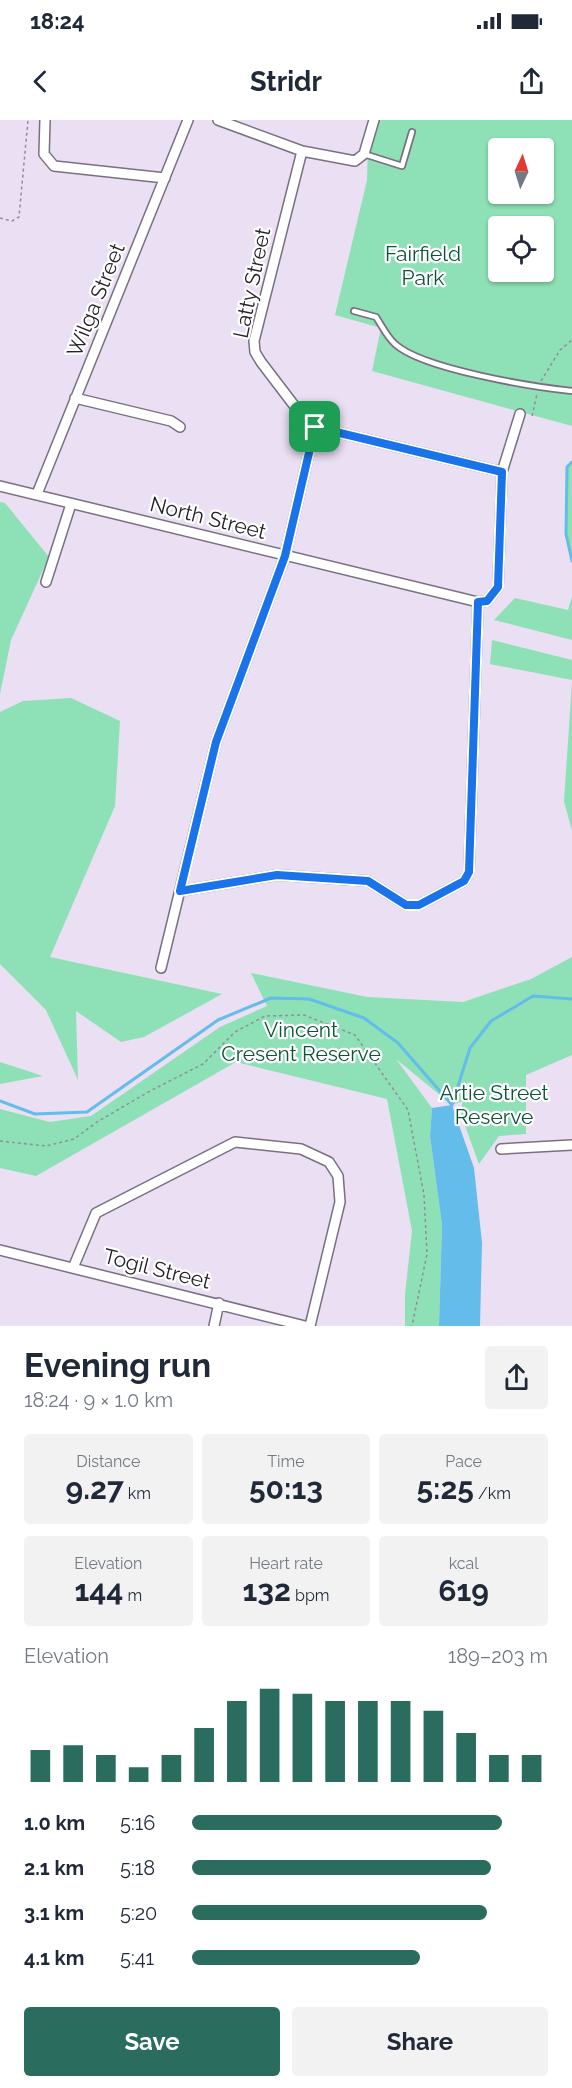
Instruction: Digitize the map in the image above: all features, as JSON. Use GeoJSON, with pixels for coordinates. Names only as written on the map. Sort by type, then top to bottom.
{"type":"FeatureCollection","features":[{"type":"Feature","properties":{"kind":"street"},"geometry":{"type":"LineString","coordinates":[[45,120],[44,154],[54,166],[165,178]]}},
{"type":"Feature","properties":{"kind":"street","name":"Wilga Street"},"geometry":{"type":"LineString","coordinates":[[37,494],[188,120]]}},
{"type":"Feature","properties":{"kind":"street"},"geometry":{"type":"LineString","coordinates":[[218,120],[302,151],[355,161],[364,154],[374,120]]}},
{"type":"Feature","properties":{"kind":"street","name":"Latty Street"},"geometry":{"type":"LineString","coordinates":[[302,151],[255,347],[267,371],[306,421],[315,427]]}},
{"type":"Feature","properties":{"kind":"street"},"geometry":{"type":"LineString","coordinates":[[75,398],[171,422],[180,427]]}},
{"type":"Feature","properties":{"kind":"street"},"geometry":{"type":"LineString","coordinates":[[180,891],[277,875],[368,881],[406,905],[419,905],[464,881],[469,872],[478,602],[487,601],[498,587],[502,472],[520,414]]}},
{"type":"Feature","properties":{"kind":"street"},"geometry":{"type":"LineString","coordinates":[[161,968],[216,742],[285,556],[315,427],[502,472]]}},
{"type":"Feature","properties":{"kind":"street","name":"North Street"},"geometry":{"type":"LineString","coordinates":[[0,486],[478,602]]}},
{"type":"Feature","properties":{"kind":"street"},"geometry":{"type":"LineString","coordinates":[[46,582],[71,504]]}},
{"type":"Feature","properties":{"kind":"street"},"geometry":{"type":"LineString","coordinates":[[73,1268],[96,1214],[203,1158],[235,1142],[301,1149],[329,1162],[341,1186],[340,1202],[310,1326]]}},
{"type":"Feature","properties":{"kind":"street"},"geometry":{"type":"LineString","coordinates":[[501,1149],[572,1145]]}},
{"type":"Feature","properties":{"kind":"street","name":"Togil Street"},"geometry":{"type":"LineString","coordinates":[[0,1250],[305,1326]]}},
{"type":"Feature","properties":{"kind":"street"},"geometry":{"type":"LineString","coordinates":[[214,1326],[219,1303]]}},
{"type":"Feature","properties":{"kind":"lane"},"geometry":{"type":"LineString","coordinates":[[364,154],[402,166],[412,132]]}},
{"type":"Feature","properties":{"kind":"lane"},"geometry":{"type":"LineString","coordinates":[[354,311],[376,317],[394,344],[422,361],[538,387],[572,391]]}},
{"type":"Feature","properties":{"kind":"path"},"geometry":{"type":"LineString","coordinates":[[0,218],[12,221],[19,217],[28,120]]}},
{"type":"Feature","properties":{"kind":"path"},"geometry":{"type":"LineString","coordinates":[[532,416],[538,387],[548,366],[572,340]]}},
{"type":"Feature","properties":{"kind":"path"},"geometry":{"type":"LineString","coordinates":[[0,1141],[46,1146],[74,1140],[97,1122],[203,1064],[235,1032],[265,1016],[304,1015],[355,1035],[408,1110],[424,1195],[427,1254],[412,1326]]}},
{"type":"Feature","properties":{"kind":"green space","name":"Fairfield Park"},"geometry":{"type":"Polygon","coordinates":[[[374,120],[572,120],[572,426],[372,371],[381,328],[335,315],[367,180],[368,146],[374,120]]]}},
{"type":"Feature","properties":{"kind":"green space"},"geometry":{"type":"Polygon","coordinates":[[[572,462],[572,561],[566,534],[567,467],[572,462]]]}},
{"type":"Feature","properties":{"kind":"green space"},"geometry":{"type":"Polygon","coordinates":[[[0,502],[5,503],[49,557],[11,640],[0,694],[0,502]]]}},
{"type":"Feature","properties":{"kind":"green space"},"geometry":{"type":"Polygon","coordinates":[[[572,596],[572,640],[494,620],[515,598],[568,610],[572,596]]]}},
{"type":"Feature","properties":{"kind":"green space"},"geometry":{"type":"Polygon","coordinates":[[[492,640],[572,660],[572,680],[490,664],[492,640]]]}},
{"type":"Feature","properties":{"kind":"green space"},"geometry":{"type":"Polygon","coordinates":[[[572,682],[572,831],[564,801],[572,682]]]}},
{"type":"Feature","properties":{"kind":"green space"},"geometry":{"type":"Polygon","coordinates":[[[71,698],[120,721],[115,806],[50,957],[222,994],[144,1037],[121,1042],[76,1011],[78,1080],[46,1010],[0,964],[0,712],[23,701],[71,698]]]}},
{"type":"Feature","properties":{"kind":"green space"},"geometry":{"type":"Polygon","coordinates":[[[572,957],[572,1055],[526,1075],[526,1134],[499,1136],[479,1164],[460,1112],[463,1101],[452,1105],[396,1059],[432,1108],[430,1136],[442,1225],[439,1326],[405,1326],[405,1294],[412,1231],[387,1099],[236,1062],[36,1176],[0,1168],[0,1109],[50,1122],[91,1116],[220,1027],[267,1006],[251,973],[367,997],[463,1002],[531,979],[572,957]]]}},
{"type":"Feature","properties":{"kind":"green space"},"geometry":{"type":"Polygon","coordinates":[[[0,1062],[43,1076],[0,1084],[0,1062]]]}},
{"type":"Feature","properties":{"kind":"water"},"geometry":{"type":"Polygon","coordinates":[[[452,1105],[474,1168],[482,1243],[480,1326],[439,1326],[442,1225],[430,1136],[432,1108],[452,1105]]]}},
{"type":"Feature","properties":{"kind":"waterway"},"geometry":{"type":"LineString","coordinates":[[572,462],[567,467],[566,534],[572,561]]}},
{"type":"Feature","properties":{"kind":"waterway"},"geometry":{"type":"LineString","coordinates":[[452,1105],[470,1048],[491,1021],[533,996],[572,999]]}},
{"type":"Feature","properties":{"kind":"waterway"},"geometry":{"type":"LineString","coordinates":[[0,1101],[35,1114],[87,1112],[218,1020],[271,998],[309,999],[364,1018],[398,1043],[452,1105]]}},
{"type":"Feature","properties":{"kind":"route"},"geometry":{"type":"LineString","coordinates":[[315,427],[502,472],[498,587],[487,601],[478,602],[469,872],[464,881],[419,905],[406,905],[368,881],[277,875],[180,891],[216,742],[285,556],[315,427]]}},
{"type":"Feature","properties":{"kind":"park label","name":"Vincent Cresent Reserve"},"geometry":{"type":"Point","coordinates":[301,1042]}},
{"type":"Feature","properties":{"kind":"park label","name":"Artie Street Reserve"},"geometry":{"type":"Point","coordinates":[494,1105]}}]}
